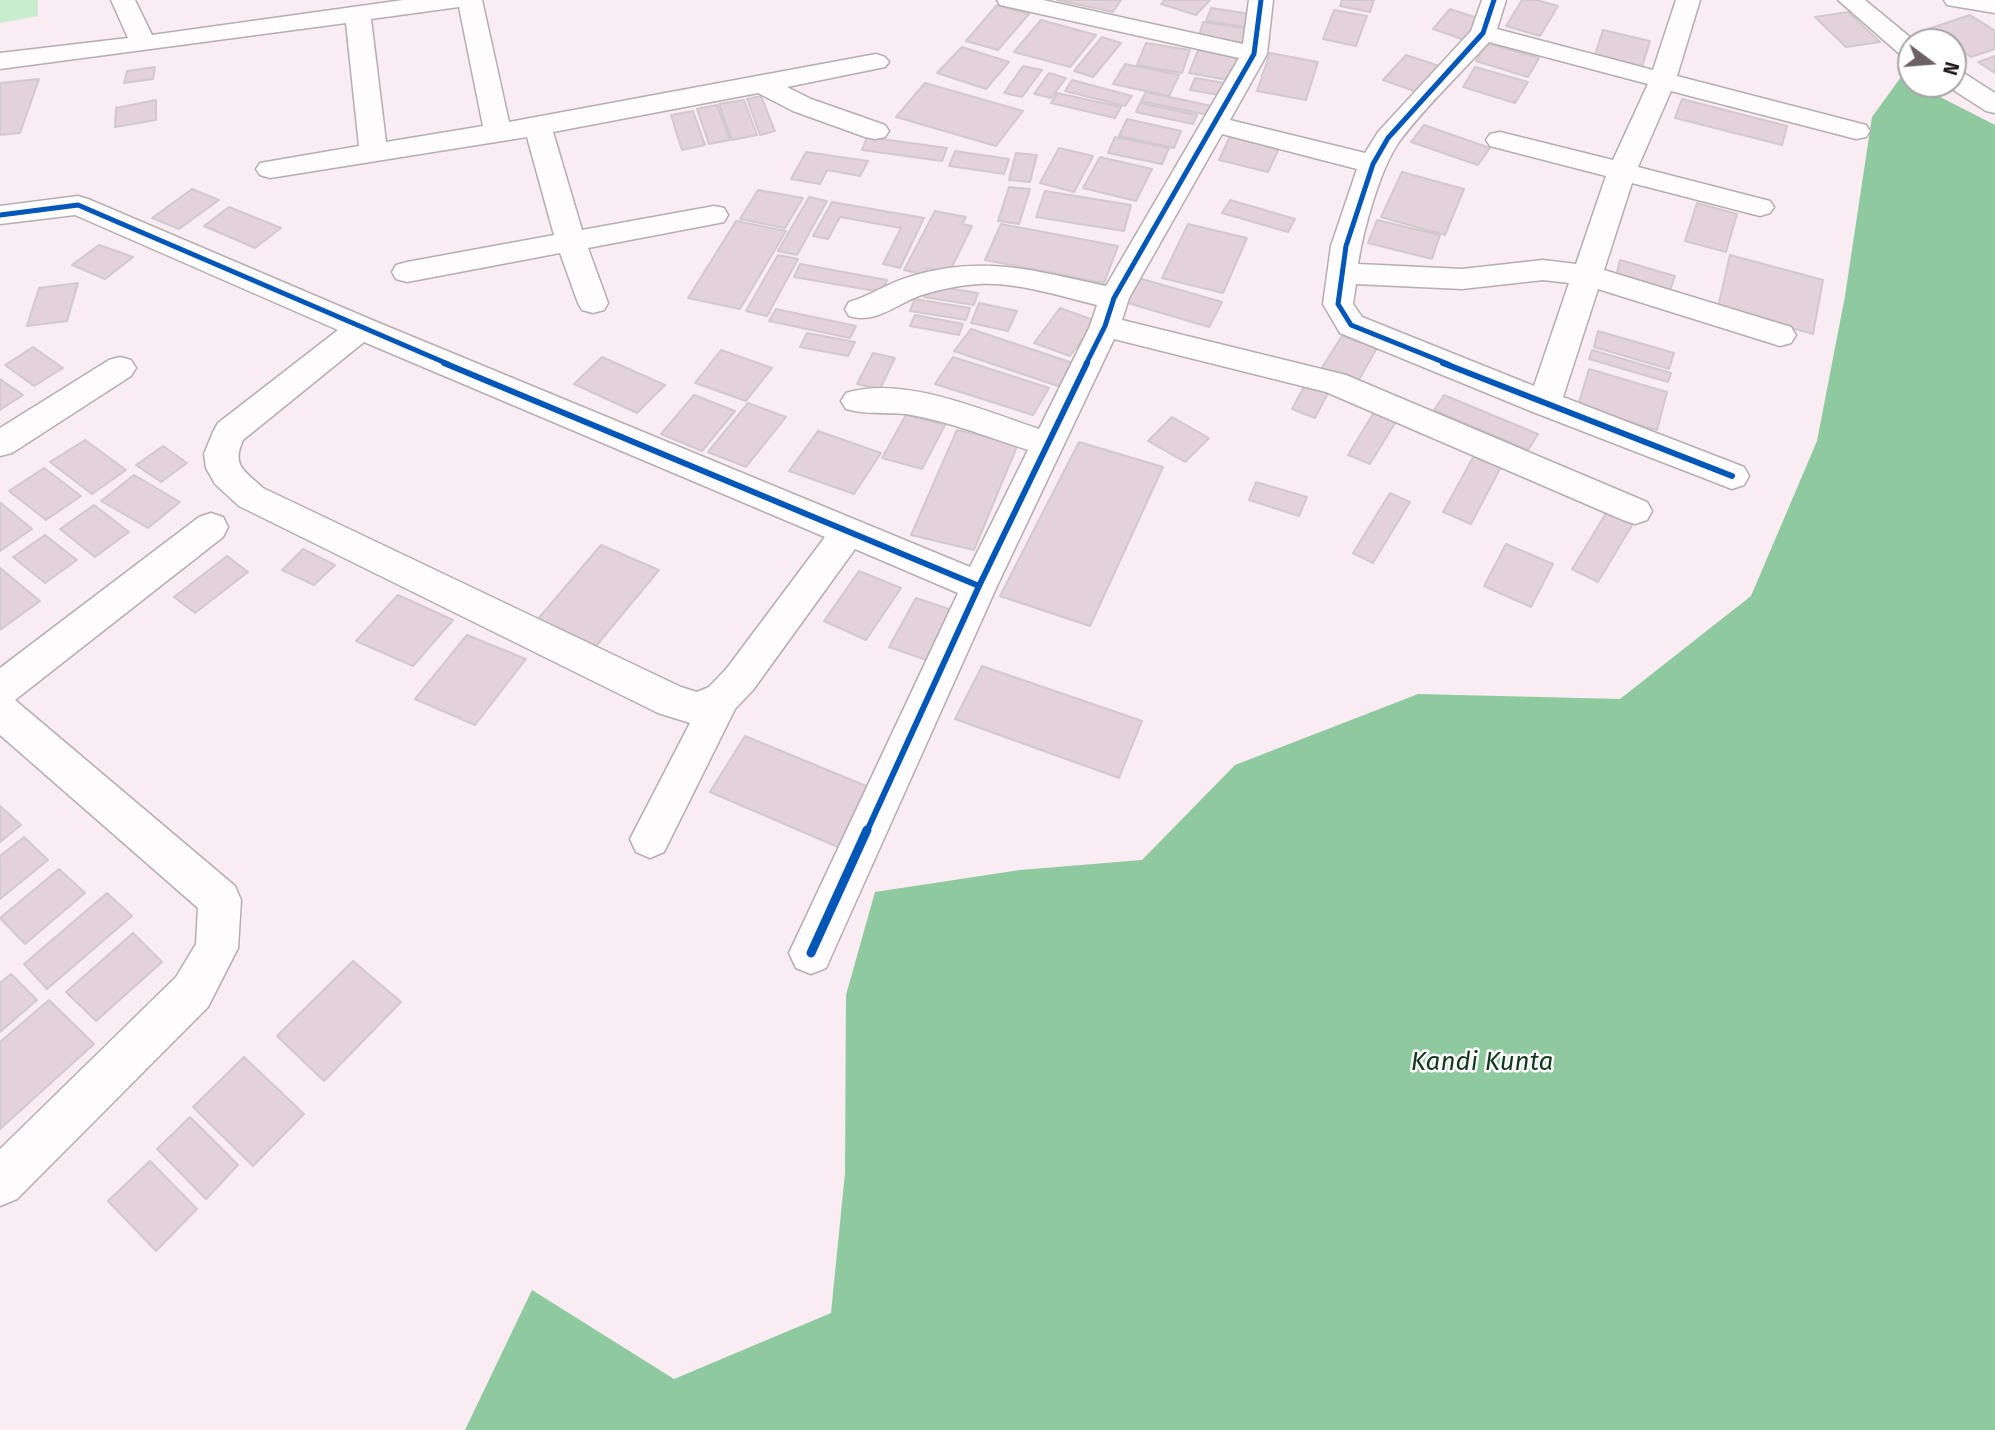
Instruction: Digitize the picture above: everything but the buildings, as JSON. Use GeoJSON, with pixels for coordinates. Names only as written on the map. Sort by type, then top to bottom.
{"type":"FeatureCollection","features":[{"type":"Feature","properties":{"kind":"street"},"geometry":{"type":"LineString","coordinates":[[123,0],[144,44]]}},
{"type":"Feature","properties":{"kind":"street"},"geometry":{"type":"LineString","coordinates":[[0,61],[144,44],[456,0]]}},
{"type":"Feature","properties":{"kind":"street"},"geometry":{"type":"LineString","coordinates":[[470,0],[498,132]]}},
{"type":"Feature","properties":{"kind":"street"},"geometry":{"type":"LineString","coordinates":[[1009,0],[1254,54]]}},
{"type":"Feature","properties":{"kind":"street"},"geometry":{"type":"LineString","coordinates":[[811,953],[979,586],[1110,312],[1254,54],[1261,0]]}},
{"type":"Feature","properties":{"kind":"street"},"geometry":{"type":"LineString","coordinates":[[1494,0],[1483,33],[1388,138],[1373,164],[1346,246],[1338,304],[1351,325],[1544,404],[1732,476]]}},
{"type":"Feature","properties":{"kind":"street"},"geometry":{"type":"LineString","coordinates":[[1544,404],[1622,171],[1662,82],[1688,0]]}},
{"type":"Feature","properties":{"kind":"street"},"geometry":{"type":"LineString","coordinates":[[1850,0],[1897,39]]}},
{"type":"Feature","properties":{"kind":"street"},"geometry":{"type":"LineString","coordinates":[[1956,0],[1995,6]]}},
{"type":"Feature","properties":{"kind":"street"},"geometry":{"type":"LineString","coordinates":[[358,14],[373,152]]}},
{"type":"Feature","properties":{"kind":"street"},"geometry":{"type":"LineString","coordinates":[[1483,33],[1856,131]]}},
{"type":"Feature","properties":{"kind":"street"},"geometry":{"type":"LineString","coordinates":[[270,169],[538,127],[876,62]]}},
{"type":"Feature","properties":{"kind":"street"},"geometry":{"type":"LineString","coordinates":[[759,83],[802,105],[875,131]]}},
{"type":"Feature","properties":{"kind":"street"},"geometry":{"type":"LineString","coordinates":[[1967,87],[1995,105]]}},
{"type":"Feature","properties":{"kind":"street"},"geometry":{"type":"LineString","coordinates":[[1214,124],[1373,164]]}},
{"type":"Feature","properties":{"kind":"street"},"geometry":{"type":"LineString","coordinates":[[538,127],[571,243],[593,303]]}},
{"type":"Feature","properties":{"kind":"street"},"geometry":{"type":"LineString","coordinates":[[1500,139],[1760,207]]}},
{"type":"Feature","properties":{"kind":"street"},"geometry":{"type":"LineString","coordinates":[[0,215],[78,205],[361,327],[979,586]]}},
{"type":"Feature","properties":{"kind":"street"},"geometry":{"type":"LineString","coordinates":[[407,272],[714,215]]}},
{"type":"Feature","properties":{"kind":"street"},"geometry":{"type":"LineString","coordinates":[[1344,273],[1462,279],[1543,270],[1589,276],[1780,335]]}},
{"type":"Feature","properties":{"kind":"street"},"geometry":{"type":"LineString","coordinates":[[860,309],[872,307],[916,285],[978,274],[1007,275],[1110,312],[1335,383],[1634,511]]}},
{"type":"Feature","properties":{"kind":"street"},"geometry":{"type":"LineString","coordinates":[[361,327],[230,432],[219,451],[221,466],[251,497],[672,701],[699,709],[722,698]]}},
{"type":"Feature","properties":{"kind":"street"},"geometry":{"type":"LineString","coordinates":[[0,444],[120,368]]}},
{"type":"Feature","properties":{"kind":"street"},"geometry":{"type":"LineString","coordinates":[[857,401],[897,400],[920,405],[1048,444]]}},
{"type":"Feature","properties":{"kind":"street"},"geometry":{"type":"LineString","coordinates":[[0,690],[211,527]]}},
{"type":"Feature","properties":{"kind":"street"},"geometry":{"type":"LineString","coordinates":[[650,839],[722,698],[740,679],[849,531]]}},
{"type":"Feature","properties":{"kind":"street"},"geometry":{"type":"LineString","coordinates":[[0,711],[220,900],[218,947],[192,992],[0,1182]]}},
{"type":"Feature","properties":{"kind":"shaded area"},"geometry":{"type":"Polygon","coordinates":[[[0,0],[38,0],[38,16],[0,23],[0,0]]]}},
{"type":"Feature","properties":{"kind":"water","name":"Kandi Kunta"},"geometry":{"type":"Polygon","coordinates":[[[1897,83],[1897,98],[1942,98],[1995,125],[1995,1430],[465,1430],[532,1290],[674,1379],[831,1313],[845,1173],[846,995],[875,892],[1020,870],[1142,860],[1235,765],[1418,694],[1620,699],[1751,596],[1817,441],[1845,296],[1872,117],[1897,83]]]}},
{"type":"Feature","properties":{"kind":"cycle path"},"geometry":{"type":"LineString","coordinates":[[811,953],[979,586],[1105,326],[1114,298],[1254,54],[1261,0]]}},
{"type":"Feature","properties":{"kind":"cycle path"},"geometry":{"type":"LineString","coordinates":[[1494,0],[1483,33],[1388,138],[1373,164],[1346,246],[1338,304],[1351,325],[1380,338],[1732,476]]}},
{"type":"Feature","properties":{"kind":"cycle path"},"geometry":{"type":"LineString","coordinates":[[0,215],[78,205],[361,328],[979,586]]}}]}
